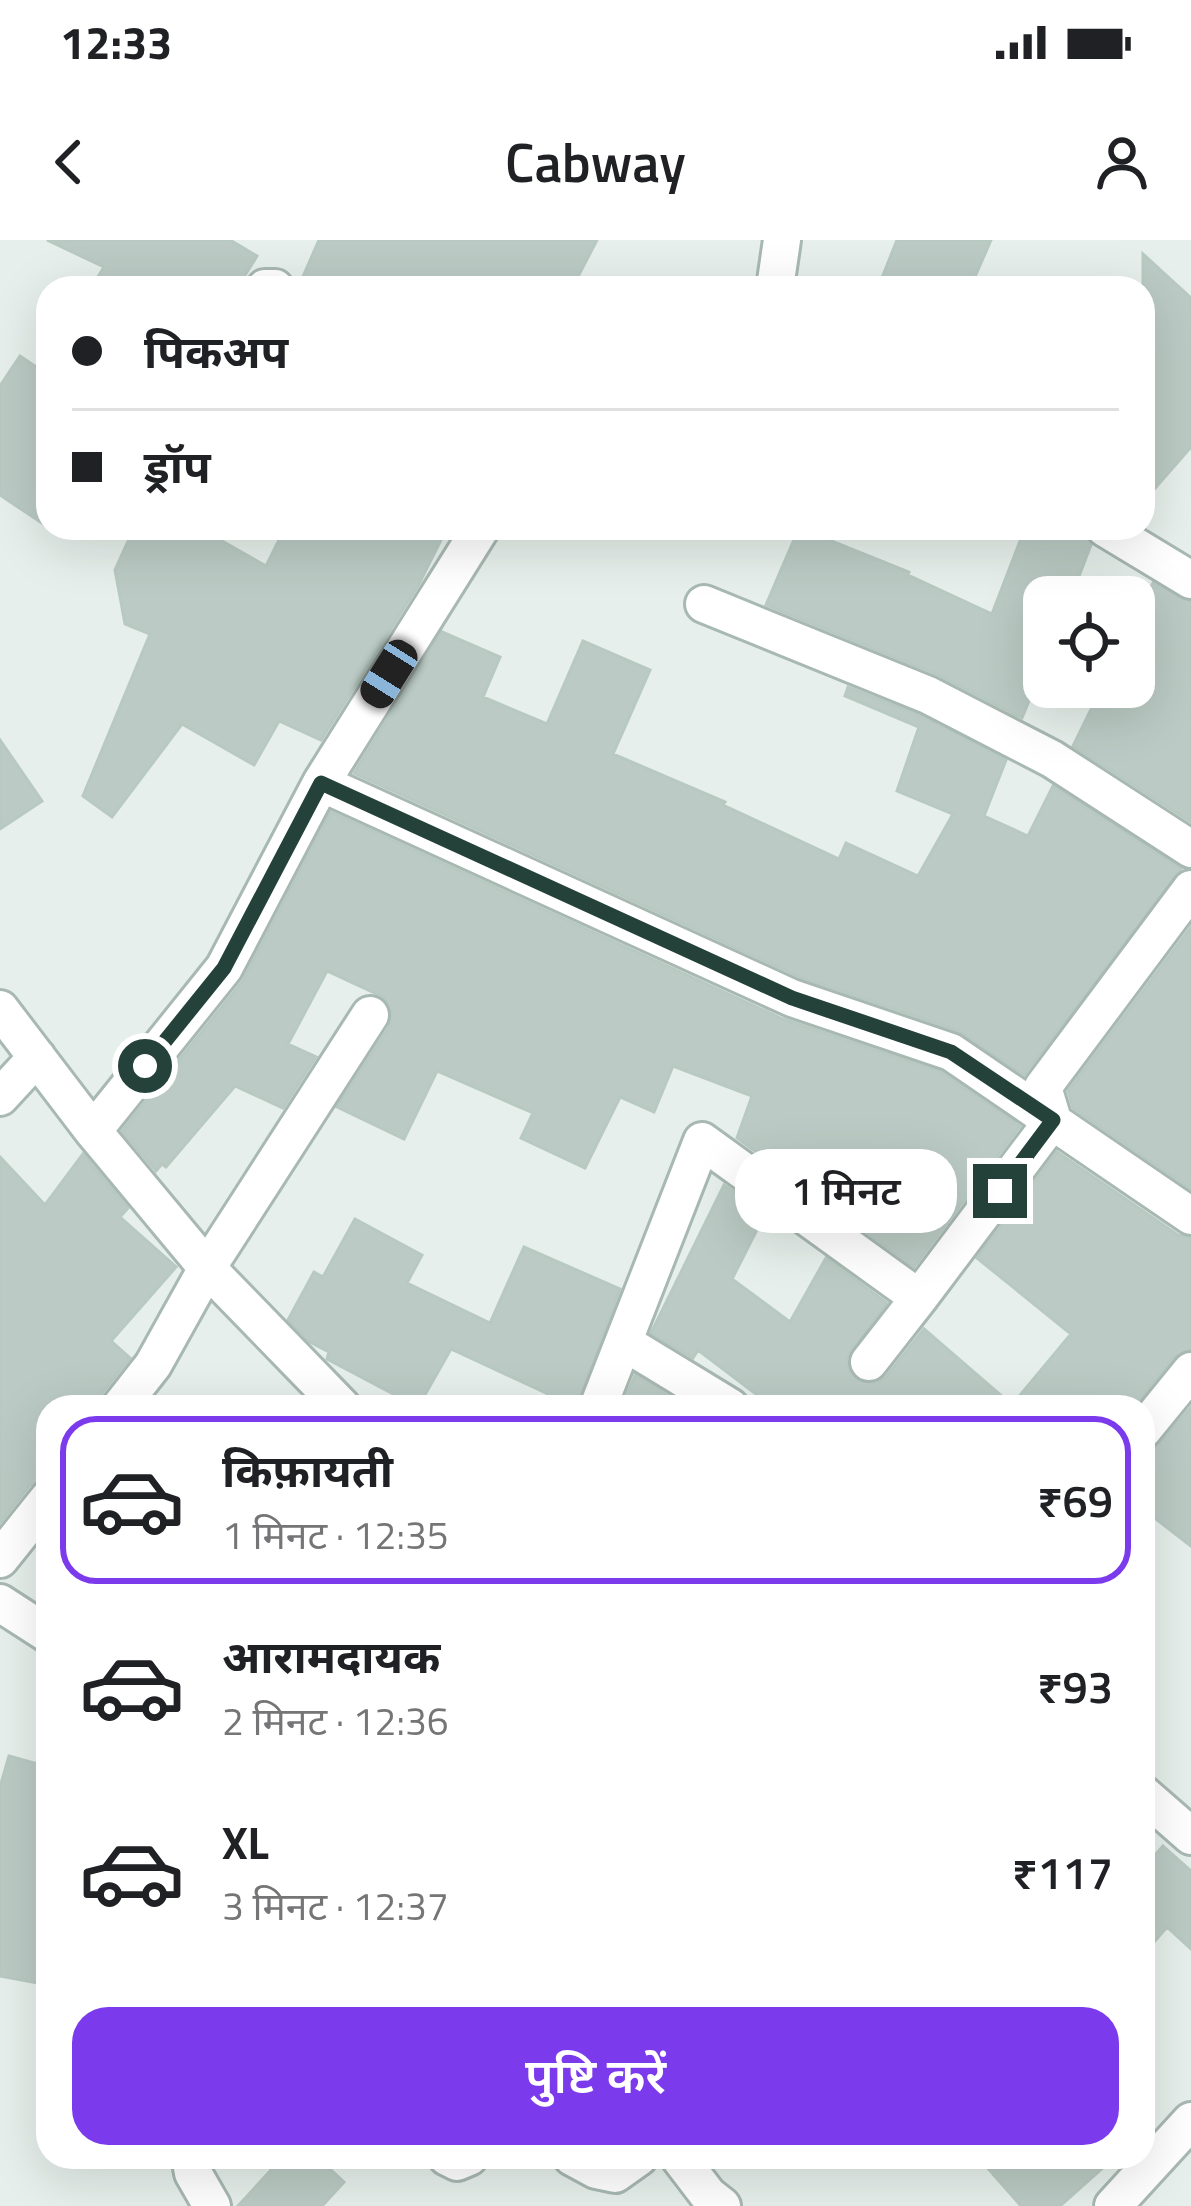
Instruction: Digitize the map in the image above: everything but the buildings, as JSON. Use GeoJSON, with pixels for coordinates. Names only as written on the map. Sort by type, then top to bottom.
{"type":"FeatureCollection","features":[{"type":"Feature","properties":{"kind":"street"},"geometry":{"type":"LineString","coordinates":[[777,276],[782,240]]}},
{"type":"Feature","properties":{"kind":"street"},"geometry":{"type":"LineString","coordinates":[[93,1131],[224,968],[321,783],[473,540]]}},
{"type":"Feature","properties":{"kind":"street"},"geometry":{"type":"LineString","coordinates":[[1125,540],[1191,580]]}},
{"type":"Feature","properties":{"kind":"street"},"geometry":{"type":"LineString","coordinates":[[704,604],[928,695],[1052,759],[1191,849]]}},
{"type":"Feature","properties":{"kind":"street"},"geometry":{"type":"LineString","coordinates":[[321,783],[792,998],[951,1052],[1191,1216]]}},
{"type":"Feature","properties":{"kind":"street"},"geometry":{"type":"LineString","coordinates":[[1053,1120],[1043,1088],[1191,889]]}},
{"type":"Feature","properties":{"kind":"street"},"geometry":{"type":"LineString","coordinates":[[0,1009],[207,1268],[330,1395]]}},
{"type":"Feature","properties":{"kind":"street"},"geometry":{"type":"LineString","coordinates":[[129,1395],[153,1365],[207,1268],[370,1015]]}},
{"type":"Feature","properties":{"kind":"street"},"geometry":{"type":"LineString","coordinates":[[0,1096],[37,1057]]}},
{"type":"Feature","properties":{"kind":"street"},"geometry":{"type":"LineString","coordinates":[[869,1362],[1053,1120]]}},
{"type":"Feature","properties":{"kind":"street"},"geometry":{"type":"LineString","coordinates":[[603,1395],[702,1141],[919,1298]]}},
{"type":"Feature","properties":{"kind":"street"},"geometry":{"type":"LineString","coordinates":[[625,1343],[710,1395]]}},
{"type":"Feature","properties":{"kind":"street"},"geometry":{"type":"LineString","coordinates":[[1155,1415],[1191,1371]]}},
{"type":"Feature","properties":{"kind":"street"},"geometry":{"type":"LineString","coordinates":[[0,1559],[36,1514]]}},
{"type":"Feature","properties":{"kind":"street"},"geometry":{"type":"LineString","coordinates":[[0,1603],[36,1626]]}},
{"type":"Feature","properties":{"kind":"street"},"geometry":{"type":"LineString","coordinates":[[1155,1804],[1191,1836]]}},
{"type":"Feature","properties":{"kind":"street"},"geometry":{"type":"LineString","coordinates":[[1155,2160],[1191,2121]]}},
{"type":"Feature","properties":{"kind":"street"},"geometry":{"type":"LineString","coordinates":[[192,2169],[212,2206]]}},
{"type":"Feature","properties":{"kind":"street"},"geometry":{"type":"LineString","coordinates":[[594,2169],[615,2174],[622,2169]]}},
{"type":"Feature","properties":{"kind":"street"},"geometry":{"type":"LineString","coordinates":[[688,2169],[722,2206]]}},
{"type":"Feature","properties":{"kind":"street"},"geometry":{"type":"LineString","coordinates":[[1113,2206],[1147,2169]]}},
{"type":"Feature","properties":{"kind":"route"},"geometry":{"type":"LineString","coordinates":[[145,1066],[224,968],[321,783],[792,998],[951,1052],[1053,1120],[1000,1191]]}}]}
